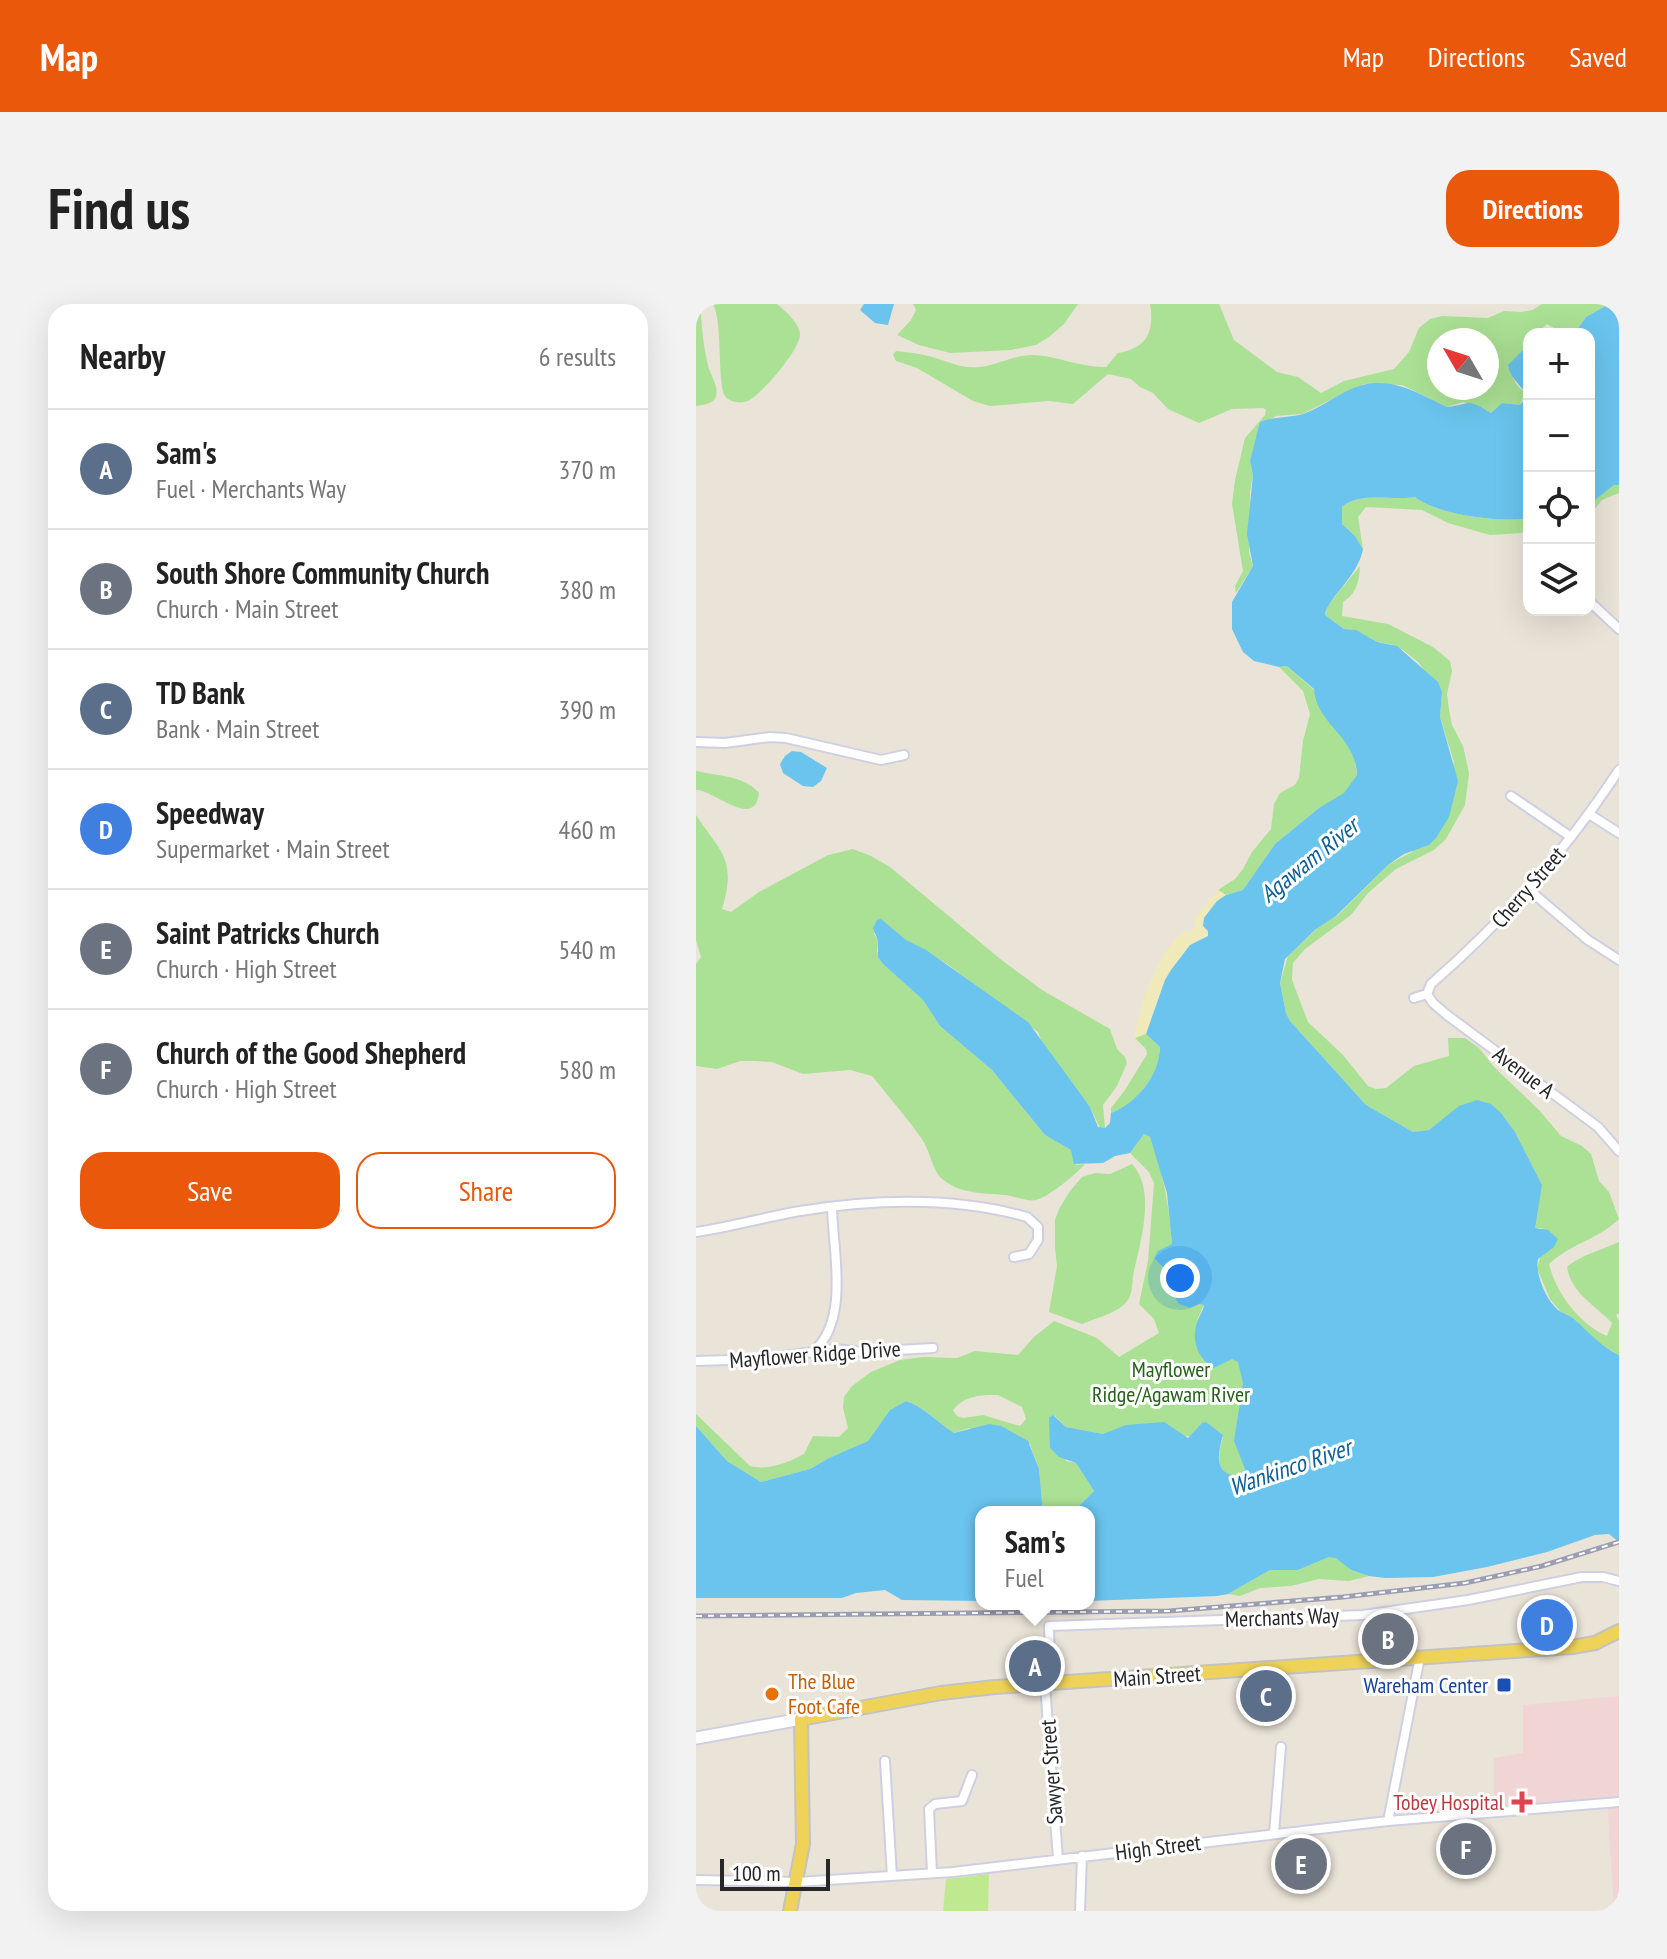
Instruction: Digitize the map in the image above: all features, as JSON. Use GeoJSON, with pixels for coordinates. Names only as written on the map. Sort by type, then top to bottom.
{"type":"FeatureCollection","features":[{"type":"Feature","properties":{"kind":"main road","name":"Main Street"},"geometry":{"type":"LineString","coordinates":[[696,1738],[941,1693],[1572,1647],[1595,1643],[1619,1631]]}},
{"type":"Feature","properties":{"kind":"main road"},"geometry":{"type":"LineString","coordinates":[[790,1911],[803,1844],[801,1719]]}},
{"type":"Feature","properties":{"kind":"street"},"geometry":{"type":"LineString","coordinates":[[1595,607],[1619,629]]}},
{"type":"Feature","properties":{"kind":"street"},"geometry":{"type":"LineString","coordinates":[[696,742],[725,743],[770,737],[881,760],[904,755]]}},
{"type":"Feature","properties":{"kind":"street","name":"Cherry Street"},"geometry":{"type":"LineString","coordinates":[[1427,994],[1431,984],[1489,932],[1528,889],[1589,814],[1619,770]]}},
{"type":"Feature","properties":{"kind":"street"},"geometry":{"type":"LineString","coordinates":[[1511,796],[1571,837]]}},
{"type":"Feature","properties":{"kind":"street"},"geometry":{"type":"LineString","coordinates":[[1589,814],[1619,833]]}},
{"type":"Feature","properties":{"kind":"street"},"geometry":{"type":"LineString","coordinates":[[1528,889],[1588,940],[1619,960]]}},
{"type":"Feature","properties":{"kind":"street"},"geometry":{"type":"LineString","coordinates":[[1414,998],[1427,994]]}},
{"type":"Feature","properties":{"kind":"street","name":"Avenue A"},"geometry":{"type":"LineString","coordinates":[[1427,994],[1447,1015],[1598,1127],[1619,1151]]}},
{"type":"Feature","properties":{"kind":"street"},"geometry":{"type":"LineString","coordinates":[[696,1232],[798,1211],[906,1200],[1027,1217],[1038,1227],[1037,1244],[1029,1254],[1014,1257]]}},
{"type":"Feature","properties":{"kind":"street"},"geometry":{"type":"LineString","coordinates":[[813,1352],[828,1332],[836,1296],[832,1208]]}},
{"type":"Feature","properties":{"kind":"street","name":"Mayflower Ridge Drive"},"geometry":{"type":"LineString","coordinates":[[696,1361],[763,1359],[835,1349],[863,1352],[933,1348]]}},
{"type":"Feature","properties":{"kind":"street","name":"Merchants Way"},"geometry":{"type":"LineString","coordinates":[[1045,1685],[1050,1671],[1049,1626],[1307,1617],[1400,1610],[1582,1577],[1619,1581]]}},
{"type":"Feature","properties":{"kind":"street"},"geometry":{"type":"LineString","coordinates":[[1388,1821],[1420,1657]]}},
{"type":"Feature","properties":{"kind":"street","name":"Sawyer Street"},"geometry":{"type":"LineString","coordinates":[[1045,1685],[1058,1859]]}},
{"type":"Feature","properties":{"kind":"street"},"geometry":{"type":"LineString","coordinates":[[1274,1833],[1281,1747]]}},
{"type":"Feature","properties":{"kind":"street"},"geometry":{"type":"LineString","coordinates":[[885,1761],[892,1876]]}},
{"type":"Feature","properties":{"kind":"street"},"geometry":{"type":"LineString","coordinates":[[932,1873],[929,1809],[935,1804],[962,1801],[972,1775]]}},
{"type":"Feature","properties":{"kind":"street","name":"High Street"},"geometry":{"type":"LineString","coordinates":[[696,1880],[797,1882],[932,1873],[1388,1821],[1619,1802]]}},
{"type":"Feature","properties":{"kind":"street"},"geometry":{"type":"LineString","coordinates":[[1080,1911],[1082,1856]]}},
{"type":"Feature","properties":{"kind":"shaded area","name":"Tobey Hospital"},"geometry":{"type":"Polygon","coordinates":[[[1619,1696],[1619,1911],[1614,1911],[1607,1797],[1494,1807],[1494,1758],[1523,1753],[1523,1705],[1619,1696]]]}},
{"type":"Feature","properties":{"kind":"green space"},"geometry":{"type":"Polygon","coordinates":[[[696,304],[700,304],[705,353],[717,392],[713,401],[696,406],[696,304]]]}},
{"type":"Feature","properties":{"kind":"green space"},"geometry":{"type":"Polygon","coordinates":[[[713,304],[777,304],[799,329],[799,340],[788,360],[771,381],[748,401],[732,401],[725,396],[713,304]]]}},
{"type":"Feature","properties":{"kind":"green space"},"geometry":{"type":"Polygon","coordinates":[[[913,304],[1078,304],[1064,324],[1036,345],[1011,350],[950,353],[897,335],[911,320],[916,310],[913,304]]]}},
{"type":"Feature","properties":{"kind":"green space"},"geometry":{"type":"Polygon","coordinates":[[[1150,304],[1219,304],[1234,340],[1277,372],[1298,377],[1321,393],[1344,381],[1394,369],[1409,352],[1419,328],[1430,319],[1442,316],[1488,318],[1504,311],[1532,310],[1542,304],[1609,304],[1586,317],[1578,328],[1554,328],[1547,324],[1543,328],[1523,328],[1523,350],[1508,366],[1523,392],[1520,405],[1502,403],[1491,413],[1463,402],[1447,407],[1433,400],[1499,400],[1499,328],[1427,328],[1427,397],[1402,385],[1364,384],[1302,414],[1276,416],[1260,426],[1250,461],[1253,475],[1249,553],[1253,566],[1236,593],[1235,586],[1243,571],[1232,504],[1235,480],[1245,438],[1266,410],[1232,409],[1199,423],[1168,409],[1153,393],[1131,379],[1108,374],[1073,404],[1049,401],[990,406],[973,401],[917,368],[896,361],[893,355],[896,351],[914,353],[973,367],[1034,355],[1106,367],[1118,353],[1142,343],[1151,323],[1150,304]]]}},
{"type":"Feature","properties":{"kind":"green space"},"geometry":{"type":"Polygon","coordinates":[[[1614,485],[1619,485],[1619,493],[1602,500],[1595,509],[1595,500],[1614,485]]]}},
{"type":"Feature","properties":{"kind":"green space"},"geometry":{"type":"Polygon","coordinates":[[[1415,497],[1438,509],[1470,516],[1523,518],[1523,532],[1490,535],[1448,523],[1422,510],[1366,507],[1358,517],[1363,549],[1342,524],[1342,507],[1350,502],[1368,498],[1415,497]]]}},
{"type":"Feature","properties":{"kind":"green space"},"geometry":{"type":"Polygon","coordinates":[[[1360,566],[1356,587],[1343,602],[1342,616],[1388,624],[1433,647],[1450,661],[1449,710],[1452,725],[1463,746],[1469,773],[1465,805],[1446,839],[1434,850],[1396,869],[1368,893],[1351,915],[1305,949],[1293,963],[1292,980],[1308,1022],[1343,1055],[1368,1086],[1386,1088],[1414,1066],[1449,1056],[1448,1038],[1465,1038],[1479,1048],[1561,1136],[1591,1154],[1599,1181],[1609,1192],[1619,1219],[1549,1264],[1557,1286],[1578,1316],[1607,1336],[1612,1323],[1573,1284],[1567,1267],[1619,1242],[1619,1313],[1616,1315],[1619,1321],[1619,1355],[1595,1341],[1550,1299],[1537,1268],[1542,1228],[1535,1228],[1534,1222],[1542,1185],[1515,1132],[1502,1114],[1435,1125],[1429,1130],[1413,1132],[1366,1105],[1286,1013],[1280,983],[1288,956],[1324,922],[1337,916],[1389,864],[1412,852],[1454,762],[1440,717],[1442,692],[1418,662],[1403,650],[1377,642],[1355,630],[1344,629],[1325,615],[1328,605],[1360,566]]]}},
{"type":"Feature","properties":{"kind":"green space"},"geometry":{"type":"Polygon","coordinates":[[[1287,666],[1314,690],[1354,754],[1357,775],[1344,794],[1319,808],[1275,844],[1243,890],[1226,895],[1218,890],[1235,879],[1243,869],[1271,829],[1274,804],[1280,793],[1295,785],[1299,778],[1310,714],[1303,691],[1279,667],[1287,666]]]}},
{"type":"Feature","properties":{"kind":"green space"},"geometry":{"type":"Polygon","coordinates":[[[696,771],[746,783],[759,793],[756,804],[742,808],[696,790],[696,771]]]}},
{"type":"Feature","properties":{"kind":"green space"},"geometry":{"type":"Polygon","coordinates":[[[696,815],[719,848],[727,867],[728,879],[722,909],[731,912],[759,892],[828,855],[853,849],[890,867],[1042,990],[1110,1029],[1117,1049],[1127,1063],[1117,1086],[1103,1105],[1105,1128],[1101,1130],[1090,1107],[1043,1045],[1038,1032],[947,964],[906,940],[881,920],[874,934],[883,964],[923,1000],[940,1026],[992,1070],[1045,1135],[1071,1150],[1076,1165],[1085,1164],[1062,1185],[1036,1200],[963,1190],[941,1178],[922,1139],[872,1076],[850,1070],[803,1074],[772,1062],[740,1061],[717,1069],[696,1066],[696,964],[701,957],[696,940],[696,815]]]}},
{"type":"Feature","properties":{"kind":"green space"},"geometry":{"type":"Polygon","coordinates":[[[1146,1034],[1160,1047],[1156,1068],[1138,1095],[1111,1113],[1111,1108],[1147,1054],[1135,1038],[1146,1034]]]}},
{"type":"Feature","properties":{"kind":"green space","name":"Mayflower Ridge/Agawam River"},"geometry":{"type":"Polygon","coordinates":[[[1144,1134],[1150,1137],[1159,1164],[1172,1244],[1155,1258],[1174,1278],[1174,1296],[1190,1308],[1204,1305],[1197,1320],[1246,1354],[1245,1469],[1238,1476],[1221,1468],[1219,1457],[1223,1437],[1103,1434],[1066,1427],[1054,1415],[1066,1461],[1076,1463],[1094,1491],[1079,1506],[1042,1506],[1039,1469],[1030,1444],[969,1428],[954,1433],[906,1401],[890,1410],[868,1441],[810,1469],[761,1482],[727,1461],[696,1426],[696,1414],[750,1466],[771,1467],[804,1454],[813,1436],[839,1437],[848,1428],[844,1397],[852,1386],[871,1372],[900,1360],[957,1358],[975,1351],[1018,1355],[1054,1321],[1097,1338],[1119,1357],[1159,1333],[1154,1319],[1139,1304],[1148,1261],[1154,1183],[1149,1172],[1130,1153],[1144,1134]],[[998,1395],[968,1399],[953,1410],[963,1418],[983,1415],[1020,1426],[1026,1419],[1022,1407],[998,1395]]]}},
{"type":"Feature","properties":{"kind":"green space"},"geometry":{"type":"Polygon","coordinates":[[[1132,1164],[1143,1187],[1145,1215],[1132,1290],[1127,1302],[1102,1317],[1082,1324],[1049,1312],[1057,1266],[1055,1220],[1059,1209],[1082,1177],[1095,1173],[1110,1174],[1132,1164]]]}},
{"type":"Feature","properties":{"kind":"green space"},"geometry":{"type":"Polygon","coordinates":[[[1336,1557],[1351,1570],[1369,1576],[1349,1581],[1319,1579],[1291,1586],[1260,1588],[1240,1596],[1228,1594],[1270,1570],[1298,1570],[1336,1557]]]}},
{"type":"Feature","properties":{"kind":"green space"},"geometry":{"type":"Polygon","coordinates":[[[989,1874],[988,1911],[943,1911],[946,1879],[989,1874]]]}},
{"type":"Feature","properties":{"kind":"sand"},"geometry":{"type":"Polygon","coordinates":[[[1218,890],[1226,895],[1204,918],[1208,936],[1196,941],[1171,970],[1146,1034],[1135,1038],[1144,1000],[1163,957],[1177,937],[1194,929],[1195,918],[1218,890]]]}},
{"type":"Feature","properties":{"kind":"water"},"geometry":{"type":"Polygon","coordinates":[[[864,304],[894,304],[888,325],[875,323],[860,310],[864,304]]]}},
{"type":"Feature","properties":{"kind":"water"},"geometry":{"type":"Polygon","coordinates":[[[1609,304],[1619,304],[1619,485],[1614,485],[1595,500],[1595,328],[1578,328],[1586,317],[1609,304]]]}},
{"type":"Feature","properties":{"kind":"water"},"geometry":{"type":"Polygon","coordinates":[[[1523,350],[1523,390],[1511,375],[1508,365],[1523,350]]]}},
{"type":"Feature","properties":{"kind":"water"},"geometry":{"type":"Polygon","coordinates":[[[1374,383],[1398,386],[1447,407],[1473,404],[1491,413],[1502,403],[1520,405],[1523,402],[1523,518],[1454,513],[1415,497],[1358,499],[1342,507],[1342,524],[1363,549],[1355,569],[1331,601],[1325,615],[1344,629],[1356,630],[1377,642],[1397,646],[1438,682],[1442,692],[1440,717],[1458,781],[1449,817],[1436,838],[1429,845],[1404,854],[1389,864],[1336,916],[1316,929],[1285,959],[1280,983],[1290,1021],[1366,1105],[1413,1132],[1429,1130],[1459,1106],[1477,1100],[1491,1104],[1515,1132],[1542,1185],[1535,1228],[1548,1230],[1558,1239],[1554,1247],[1538,1259],[1538,1272],[1546,1293],[1558,1310],[1573,1318],[1619,1355],[1619,1542],[1609,1534],[1595,1535],[1547,1552],[1433,1577],[1369,1576],[1329,1557],[1298,1570],[1270,1570],[1228,1594],[1095,1601],[1095,1506],[1079,1506],[1094,1491],[1076,1463],[1059,1457],[1050,1448],[1049,1418],[1053,1415],[1066,1427],[1103,1434],[1126,1425],[1164,1422],[1188,1438],[1206,1422],[1223,1435],[1219,1455],[1221,1467],[1238,1476],[1245,1469],[1234,1441],[1243,1383],[1238,1362],[1232,1359],[1214,1368],[1204,1360],[1197,1349],[1195,1330],[1204,1305],[1190,1308],[1179,1304],[1174,1296],[1174,1278],[1154,1258],[1158,1251],[1172,1244],[1167,1193],[1150,1137],[1144,1134],[1130,1153],[1103,1163],[1074,1164],[1071,1150],[1045,1135],[992,1070],[940,1026],[923,1000],[883,964],[878,957],[878,941],[873,928],[881,919],[906,940],[926,950],[1028,1022],[1090,1107],[1098,1127],[1105,1128],[1110,1123],[1111,1113],[1138,1095],[1156,1068],[1160,1047],[1146,1034],[1171,970],[1190,945],[1208,936],[1203,926],[1204,918],[1217,901],[1243,890],[1275,844],[1319,808],[1344,793],[1357,775],[1350,750],[1321,712],[1314,689],[1287,666],[1254,661],[1243,652],[1232,629],[1232,602],[1253,566],[1247,534],[1253,475],[1250,461],[1260,422],[1303,414],[1347,391],[1374,383]]]}},
{"type":"Feature","properties":{"kind":"water"},"geometry":{"type":"Polygon","coordinates":[[[792,751],[801,752],[827,768],[821,781],[813,787],[803,786],[783,773],[780,764],[792,751]]]}},
{"type":"Feature","properties":{"kind":"water"},"geometry":{"type":"Polygon","coordinates":[[[906,1401],[954,1433],[989,1424],[1001,1426],[1028,1441],[1039,1469],[1042,1506],[975,1506],[975,1601],[902,1600],[885,1590],[842,1598],[696,1598],[696,1426],[727,1461],[761,1482],[810,1469],[868,1441],[890,1410],[906,1401]]]}},
{"type":"Feature","properties":{"kind":"railway"},"geometry":{"type":"LineString","coordinates":[[696,1616],[1169,1611],[1343,1597],[1465,1583],[1542,1566],[1619,1542]]}},
{"type":"Feature","properties":{"kind":"place","name":"Speedway"},"geometry":{"type":"Point","coordinates":[1547,1625]}},
{"type":"Feature","properties":{"kind":"place","name":"South Shore Community Church"},"geometry":{"type":"Point","coordinates":[1388,1639]}},
{"type":"Feature","properties":{"kind":"place","name":"Sam's"},"geometry":{"type":"Point","coordinates":[1035,1666]}},
{"type":"Feature","properties":{"kind":"place","name":"Wareham Center"},"geometry":{"type":"Point","coordinates":[1504,1685]}},
{"type":"Feature","properties":{"kind":"place","name":"The Blue Foot Cafe"},"geometry":{"type":"Point","coordinates":[772,1694]}},
{"type":"Feature","properties":{"kind":"place","name":"TD Bank"},"geometry":{"type":"Point","coordinates":[1266,1696]}},
{"type":"Feature","properties":{"kind":"place","name":"Tobey Hospital"},"geometry":{"type":"Point","coordinates":[1522,1802]}},
{"type":"Feature","properties":{"kind":"place","name":"Church of the Good Shepherd"},"geometry":{"type":"Point","coordinates":[1466,1849]}},
{"type":"Feature","properties":{"kind":"place","name":"Saint Patricks Church"},"geometry":{"type":"Point","coordinates":[1301,1864]}},
{"type":"Feature","properties":{"kind":"water label","name":"Agawam River"},"geometry":{"type":"Point","coordinates":[1309,860]}},
{"type":"Feature","properties":{"kind":"water label","name":"Wankinco River"},"geometry":{"type":"Point","coordinates":[1290,1467]}}]}
